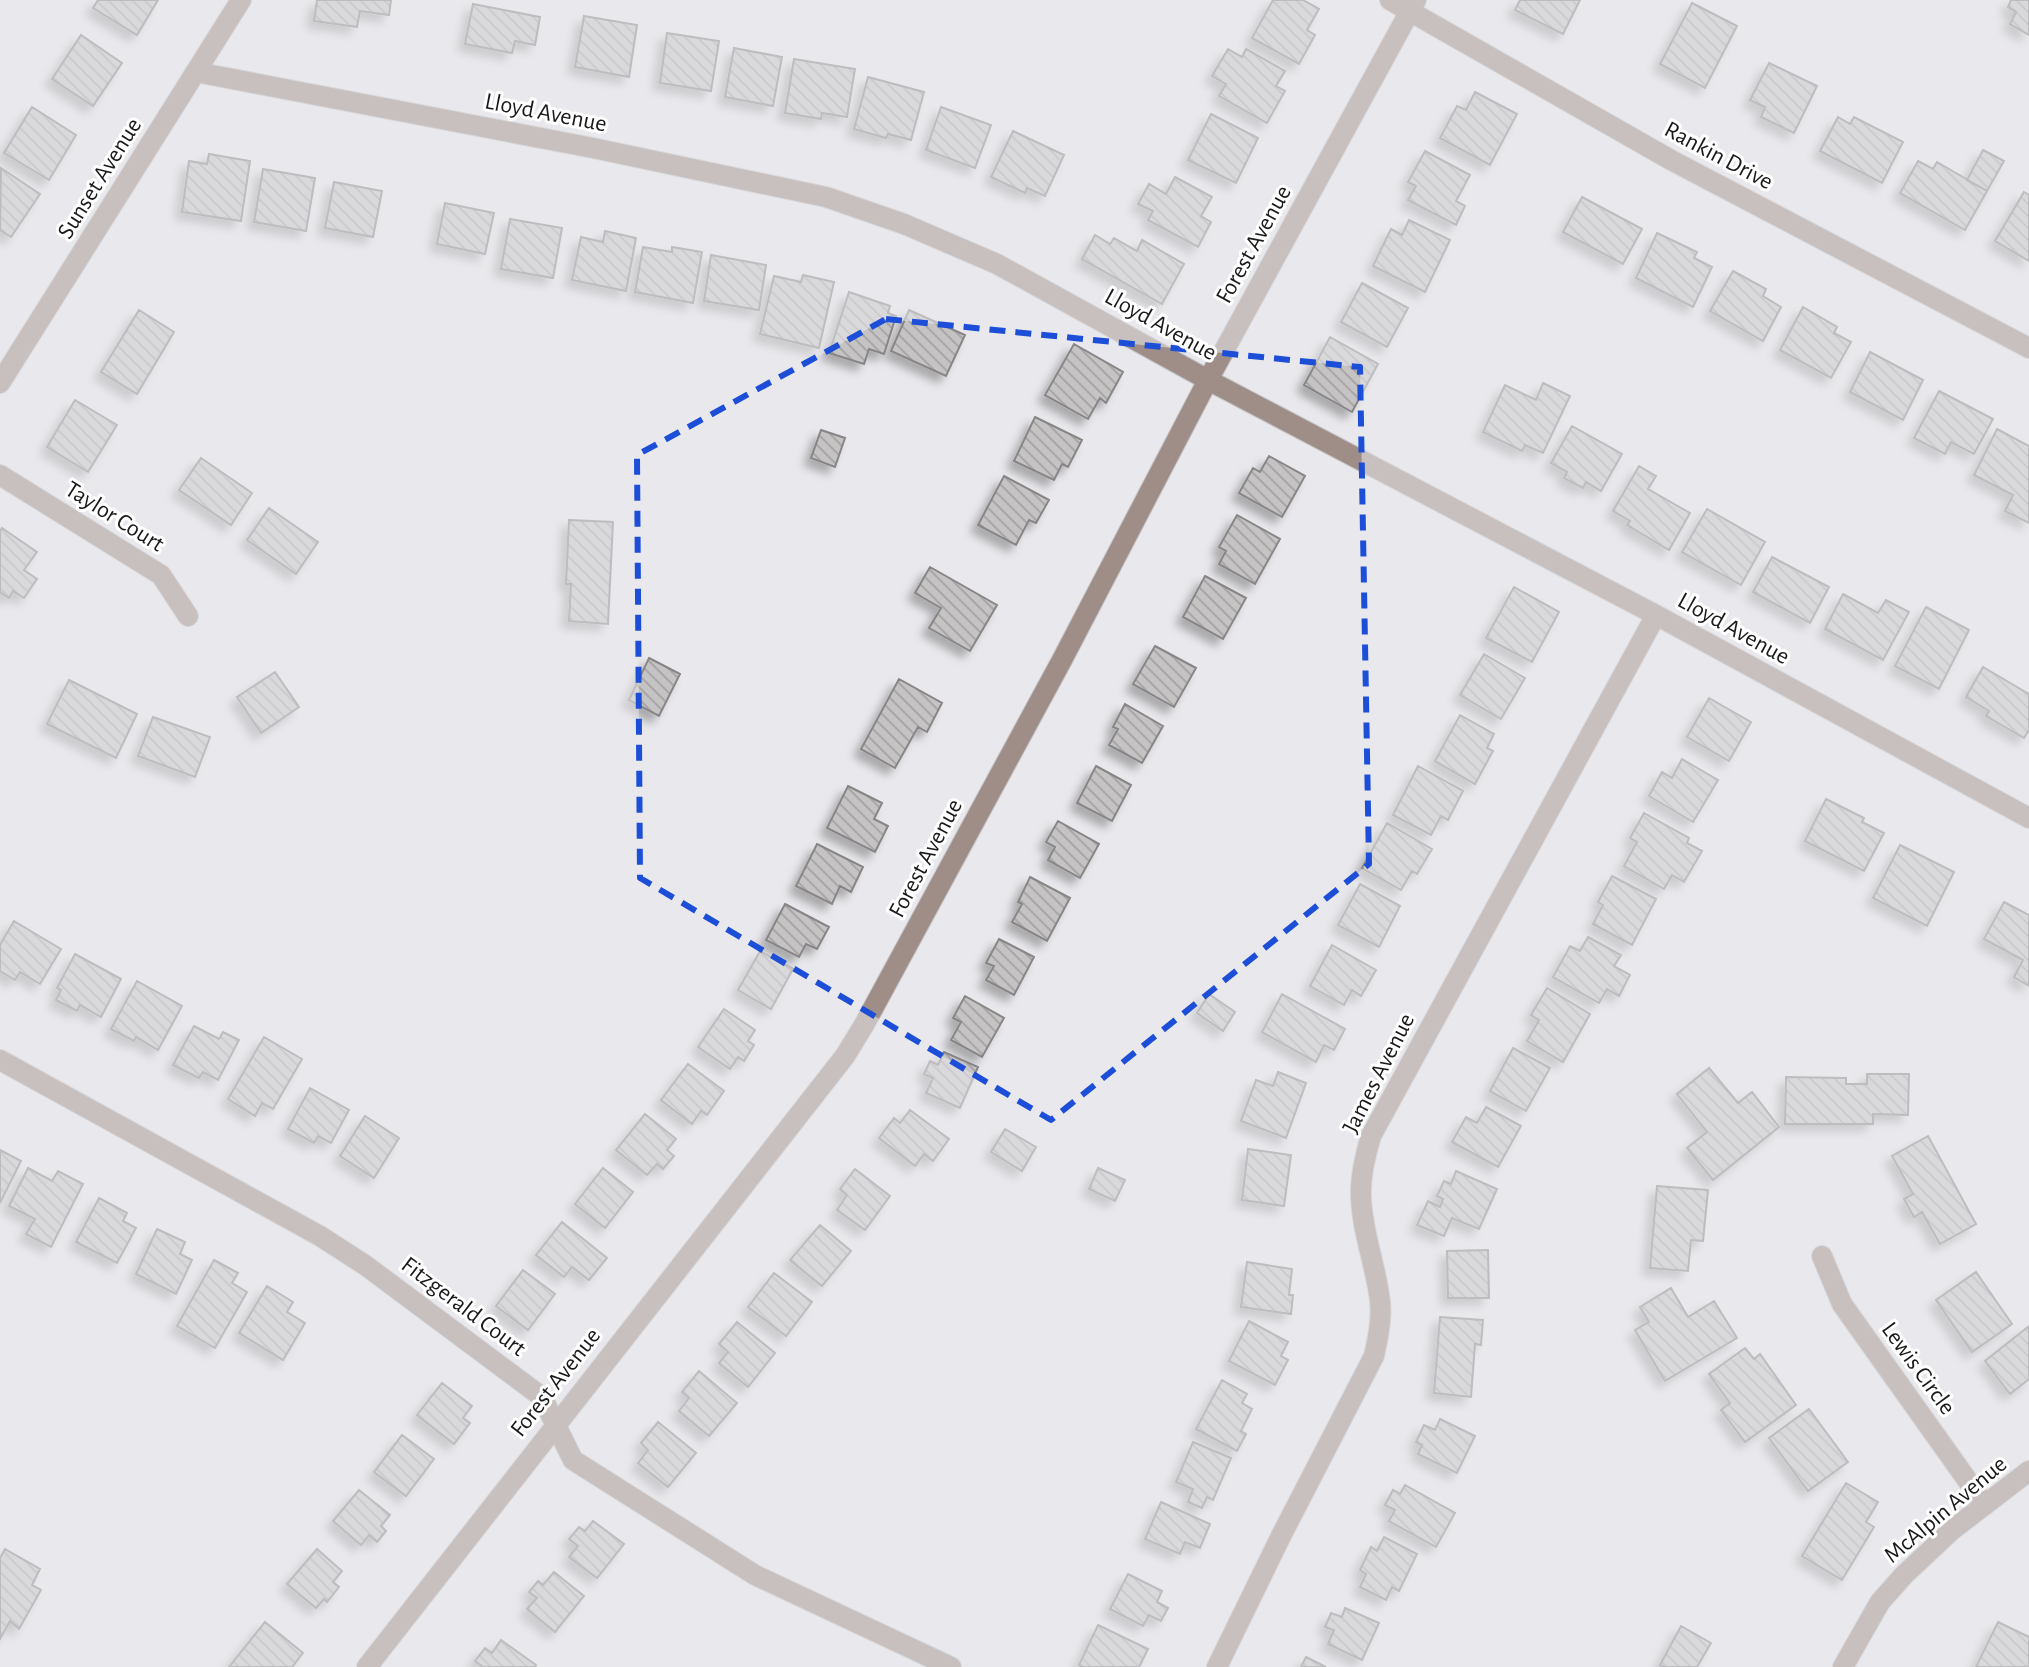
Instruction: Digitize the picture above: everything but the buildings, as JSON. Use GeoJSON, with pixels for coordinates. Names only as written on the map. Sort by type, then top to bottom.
{"type":"FeatureCollection","features":[{"type":"Feature","properties":{"kind":"street","name":"Sunset Avenue"},"geometry":{"type":"LineString","coordinates":[[0,383],[241,0]]}},
{"type":"Feature","properties":{"kind":"street","name":"Rankin Drive"},"geometry":{"type":"LineString","coordinates":[[1390,0],[1413,6],[1671,160],[2029,348]]}},
{"type":"Feature","properties":{"kind":"street","name":"Forest Avenue"},"geometry":{"type":"LineString","coordinates":[[367,1667],[845,1056],[1062,660],[1208,380],[1413,6]]}},
{"type":"Feature","properties":{"kind":"street","name":"Lloyd Avenue"},"geometry":{"type":"LineString","coordinates":[[196,72],[593,148],[826,197],[904,224],[997,264],[1208,380],[1656,615],[2029,818]]}},
{"type":"Feature","properties":{"kind":"street","name":"Taylor Court"},"geometry":{"type":"LineString","coordinates":[[0,475],[161,575],[188,616]]}},
{"type":"Feature","properties":{"kind":"street","name":"James Avenue"},"geometry":{"type":"LineString","coordinates":[[1217,1667],[1374,1356],[1381,1304],[1361,1196],[1363,1163],[1371,1136],[1656,615]]}},
{"type":"Feature","properties":{"kind":"street","name":"Fitzgerald Court"},"geometry":{"type":"LineString","coordinates":[[0,1060],[320,1236],[365,1265],[542,1397],[573,1460],[755,1575],[951,1667]]}},
{"type":"Feature","properties":{"kind":"street","name":"Lewis Circle"},"geometry":{"type":"LineString","coordinates":[[1822,1256],[1842,1304],[1985,1505]]}},
{"type":"Feature","properties":{"kind":"street","name":"McAlpin Avenue"},"geometry":{"type":"LineString","coordinates":[[1843,1667],[1880,1602],[1896,1584],[1952,1530],[2029,1471]]}},
{"type":"Feature","properties":{"kind":"highlighted area"},"geometry":{"type":"Polygon","coordinates":[[[886,319],[1360,367],[1369,864],[1051,1120],[640,878],[637,455],[886,319]]]}}]}
